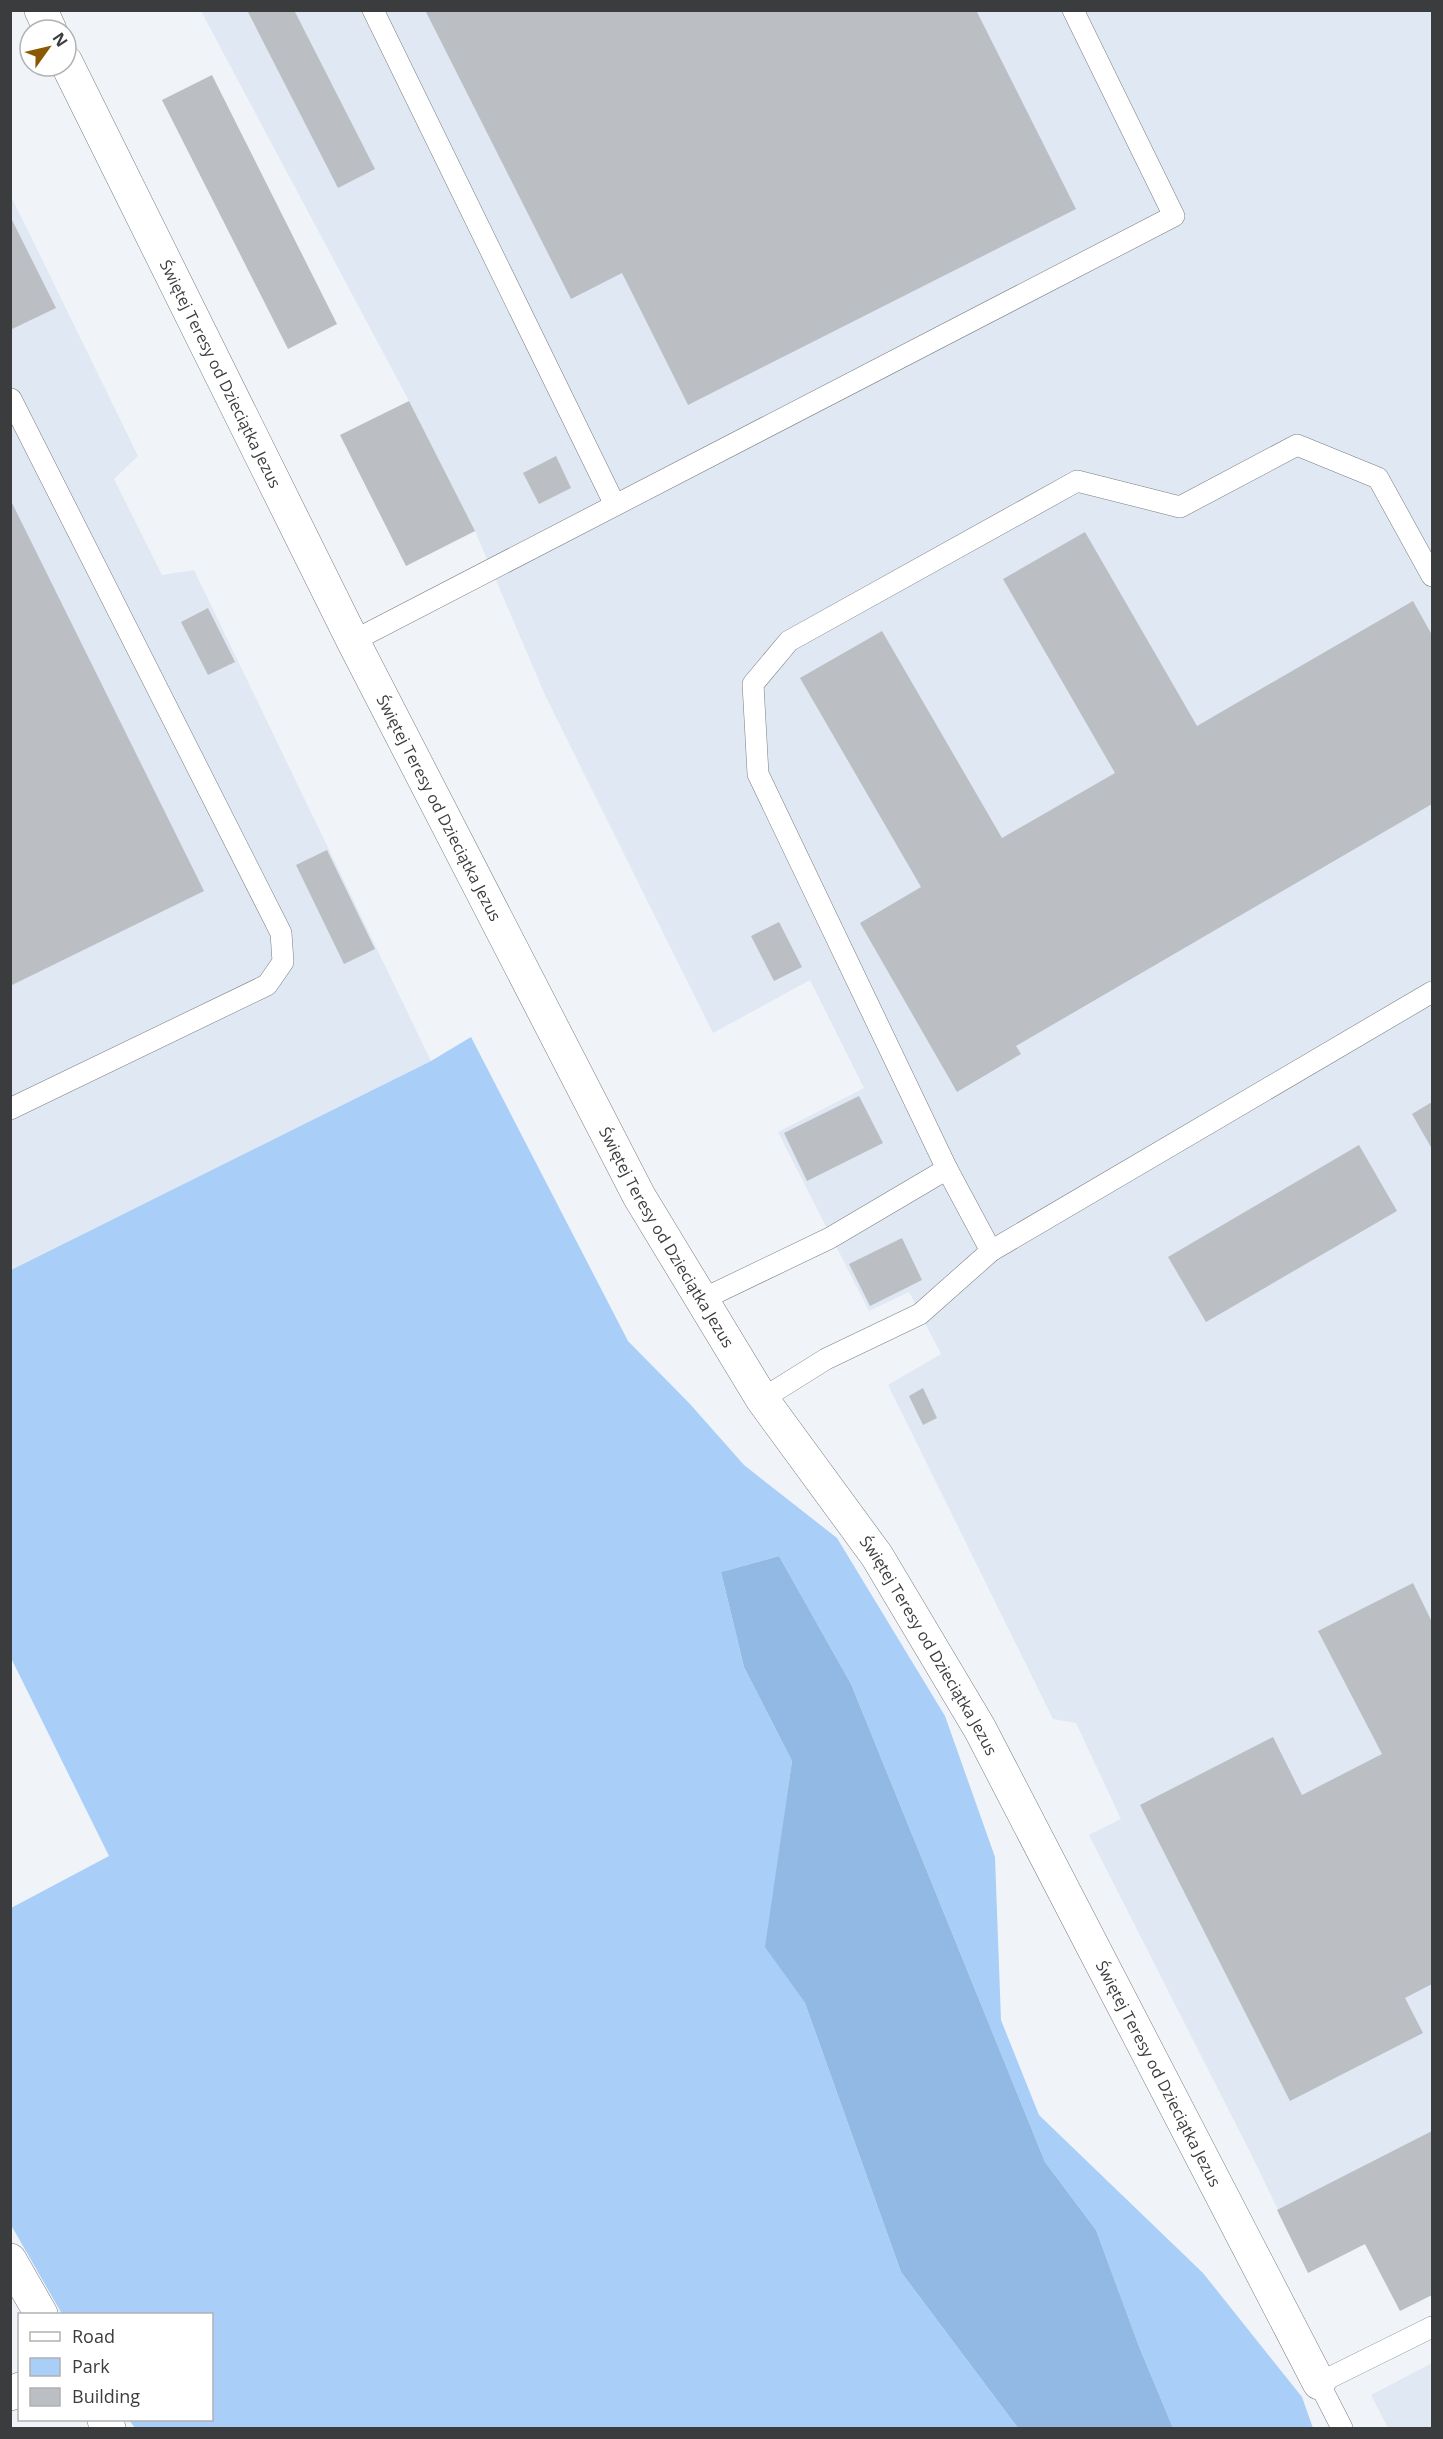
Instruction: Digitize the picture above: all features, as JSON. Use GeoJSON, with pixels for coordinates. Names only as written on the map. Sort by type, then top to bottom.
{"type":"FeatureCollection","features":[{"type":"Feature","properties":{"kind":"street","name":"Świętej Teresy od Dzieciątka Jezus"},"geometry":{"type":"LineString","coordinates":[[74,78],[353,641],[639,1196],[762,1398],[877,1556],[981,1729],[1319,2383]]}},
{"type":"Feature","properties":{"kind":"street"},"geometry":{"type":"LineString","coordinates":[[10,2260],[40,2313]]}},
{"type":"Feature","properties":{"kind":"lane"},"geometry":{"type":"LineString","coordinates":[[373,10],[615,505]]}},
{"type":"Feature","properties":{"kind":"lane"},"geometry":{"type":"LineString","coordinates":[[353,641],[1174,216],[1073,10]]}},
{"type":"Feature","properties":{"kind":"lane"},"geometry":{"type":"LineString","coordinates":[[10,1109],[267,985],[283,962],[281,933],[11,399]]}},
{"type":"Feature","properties":{"kind":"lane"},"geometry":{"type":"LineString","coordinates":[[991,1251],[947,1169],[758,774],[753,684],[789,641],[1077,481],[1180,507],[1297,445],[1378,478],[1432,576]]}},
{"type":"Feature","properties":{"kind":"lane"},"geometry":{"type":"LineString","coordinates":[[762,1398],[826,1359],[920,1314],[991,1251],[1432,992]]}},
{"type":"Feature","properties":{"kind":"lane"},"geometry":{"type":"LineString","coordinates":[[701,1300],[830,1238],[947,1169]]}},
{"type":"Feature","properties":{"kind":"lane"},"geometry":{"type":"LineString","coordinates":[[1342,2428],[1319,2383],[1432,2327]]}},
{"type":"Feature","properties":{"kind":"shaded area"},"geometry":{"type":"Polygon","coordinates":[[[201,11],[1432,11],[1432,2295],[1400,2311],[1365,2244],[1308,2272],[1251,2154],[1089,1835],[1121,1819],[1076,1723],[1053,1719],[888,1385],[941,1354],[909,1292],[869,1311],[778,1132],[864,1088],[810,980],[713,1033],[545,695],[475,531],[409,401],[201,11]]]}},
{"type":"Feature","properties":{"kind":"shaded area"},"geometry":{"type":"Polygon","coordinates":[[[10,194],[138,456],[114,479],[162,575],[194,570],[431,1061],[11,1270],[10,194]]]}},
{"type":"Feature","properties":{"kind":"shaded area"},"geometry":{"type":"Polygon","coordinates":[[[779,1556],[851,1684],[1045,2162],[1096,2230],[1140,2349],[1173,2428],[1018,2428],[901,2272],[805,2003],[765,1947],[792,1761],[744,1667],[721,1572],[779,1556]]]}},
{"type":"Feature","properties":{"kind":"shaded area"},"geometry":{"type":"Polygon","coordinates":[[[1432,2363],[1432,2428],[1388,2428],[1371,2395],[1432,2363]]]}},
{"type":"Feature","properties":{"kind":"green space"},"geometry":{"type":"Polygon","coordinates":[[[471,1037],[628,1341],[690,1404],[744,1465],[837,1538],[945,1716],[995,1857],[1001,2020],[1039,2115],[1203,2273],[1302,2397],[1313,2428],[1173,2428],[1140,2349],[1096,2230],[1045,2162],[851,1684],[779,1556],[721,1572],[744,1667],[792,1761],[766,1947],[805,2003],[901,2272],[1018,2428],[135,2428],[130,2421],[213,2421],[213,2313],[61,2313],[11,2225],[11,1908],[109,1856],[11,1658],[11,1270],[431,1061],[471,1037]]]}},
{"type":"Feature","properties":{"kind":"building"},"geometry":{"type":"Polygon","coordinates":[[[247,10],[294,10],[375,169],[338,188],[247,10]]]}},
{"type":"Feature","properties":{"kind":"building"},"geometry":{"type":"Polygon","coordinates":[[[425,10],[976,10],[1076,209],[688,405],[622,273],[571,299],[425,10]]]}},
{"type":"Feature","properties":{"kind":"building"},"geometry":{"type":"Polygon","coordinates":[[[212,75],[337,324],[288,349],[162,100],[212,75]]]}},
{"type":"Feature","properties":{"kind":"building"},"geometry":{"type":"Polygon","coordinates":[[[10,216],[56,308],[10,330],[10,216]]]}},
{"type":"Feature","properties":{"kind":"building"},"geometry":{"type":"Polygon","coordinates":[[[409,401],[475,531],[406,566],[340,435],[409,401]]]}},
{"type":"Feature","properties":{"kind":"building"},"geometry":{"type":"Polygon","coordinates":[[[556,456],[571,488],[539,504],[523,473],[556,456]]]}},
{"type":"Feature","properties":{"kind":"building"},"geometry":{"type":"Polygon","coordinates":[[[10,499],[204,891],[10,986],[10,499]]]}},
{"type":"Feature","properties":{"kind":"building"},"geometry":{"type":"Polygon","coordinates":[[[1085,532],[1197,726],[1413,601],[1432,635],[1432,804],[1016,1046],[1021,1054],[957,1092],[860,923],[921,887],[800,678],[882,631],[1002,838],[1115,773],[1003,579],[1085,532]]]}},
{"type":"Feature","properties":{"kind":"building"},"geometry":{"type":"Polygon","coordinates":[[[208,608],[235,662],[208,675],[181,622],[208,608]]]}},
{"type":"Feature","properties":{"kind":"building"},"geometry":{"type":"Polygon","coordinates":[[[327,850],[375,949],[344,964],[296,865],[327,850]]]}},
{"type":"Feature","properties":{"kind":"building"},"geometry":{"type":"Polygon","coordinates":[[[779,922],[802,967],[774,981],[751,936],[779,922]]]}},
{"type":"Feature","properties":{"kind":"building"},"geometry":{"type":"Polygon","coordinates":[[[859,1096],[883,1143],[807,1181],[784,1133],[859,1096]]]}},
{"type":"Feature","properties":{"kind":"building"},"geometry":{"type":"Polygon","coordinates":[[[1432,1102],[1432,1149],[1412,1114],[1432,1102]]]}},
{"type":"Feature","properties":{"kind":"building"},"geometry":{"type":"Polygon","coordinates":[[[1359,1145],[1397,1211],[1206,1322],[1168,1257],[1359,1145]]]}},
{"type":"Feature","properties":{"kind":"building"},"geometry":{"type":"Polygon","coordinates":[[[902,1238],[922,1280],[870,1306],[849,1264],[902,1238]]]}},
{"type":"Feature","properties":{"kind":"building"},"geometry":{"type":"Polygon","coordinates":[[[923,1388],[937,1418],[923,1425],[909,1396],[923,1388]]]}},
{"type":"Feature","properties":{"kind":"building"},"geometry":{"type":"Polygon","coordinates":[[[1413,1583],[1432,1622],[1432,1984],[1405,1998],[1423,2033],[1290,2101],[1140,1805],[1273,1737],[1302,1795],[1382,1754],[1318,1631],[1413,1583]]]}},
{"type":"Feature","properties":{"kind":"building"},"geometry":{"type":"Polygon","coordinates":[[[1432,2131],[1432,2295],[1400,2311],[1365,2244],[1308,2273],[1277,2210],[1432,2131]]]}}]}
